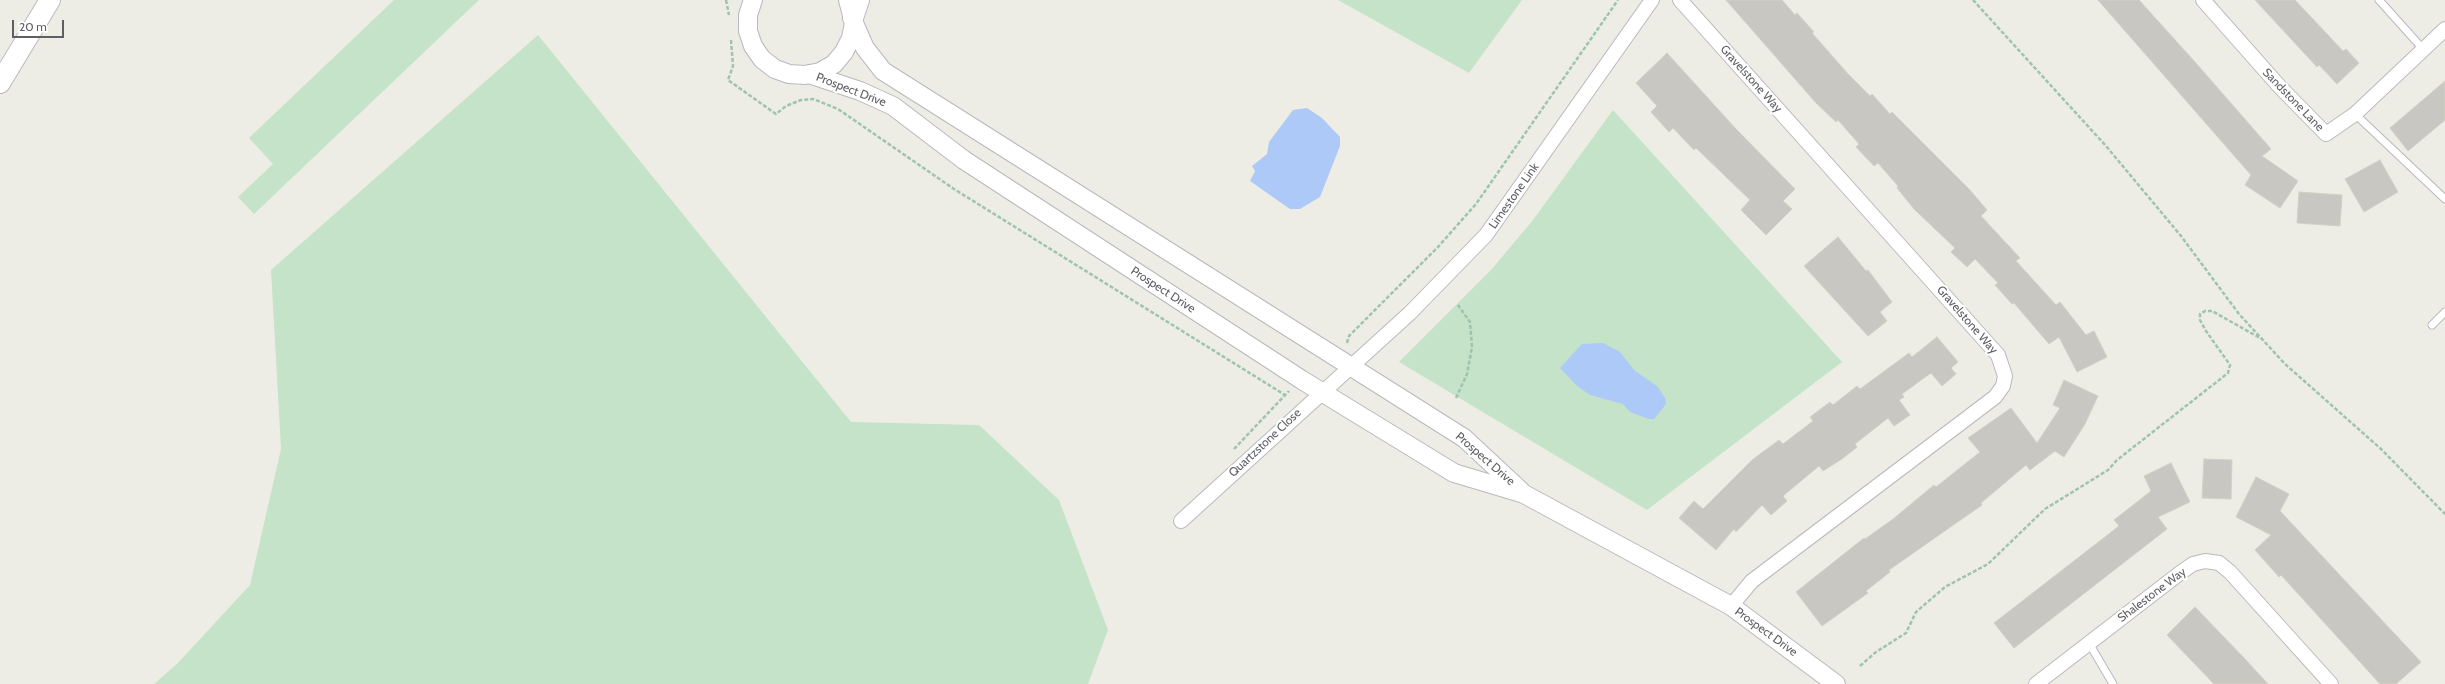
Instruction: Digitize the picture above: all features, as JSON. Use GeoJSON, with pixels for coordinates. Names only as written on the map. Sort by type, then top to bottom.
{"type":"FeatureCollection","features":[{"type":"Feature","properties":{"kind":"main road"},"geometry":{"type":"LineString","coordinates":[[0,83],[50,0]]}},
{"type":"Feature","properties":{"kind":"street","name":"Limestone Link"},"geometry":{"type":"LineString","coordinates":[[1349,367],[1410,313],[1486,236],[1652,0]]}},
{"type":"Feature","properties":{"kind":"street","name":"Gravelstone Way"},"geometry":{"type":"LineString","coordinates":[[1680,0],[1998,355],[2005,376],[2003,386],[1995,397],[1752,581],[1731,606]]}},
{"type":"Feature","properties":{"kind":"street","name":"Sandstone Lane"},"geometry":{"type":"LineString","coordinates":[[2202,0],[2279,86],[2326,134],[2355,114],[2445,29]]}},
{"type":"Feature","properties":{"kind":"street"},"geometry":{"type":"LineString","coordinates":[[749,5],[748,31],[753,46],[762,59],[775,69],[789,74],[809,74],[820,72],[834,64],[844,52],[851,38],[853,10]]}},
{"type":"Feature","properties":{"kind":"street","name":"Prospect Drive"},"geometry":{"type":"LineString","coordinates":[[853,10],[865,48],[883,71],[1349,367],[1464,438],[1524,494]]}},
{"type":"Feature","properties":{"kind":"street","name":"Prospect Drive"},"geometry":{"type":"LineString","coordinates":[[809,74],[860,91],[893,106],[964,160],[1322,392],[1454,473],[1524,494],[1731,606],[1836,684]]}},
{"type":"Feature","properties":{"kind":"street","name":"Quartzstone Close"},"geometry":{"type":"LineString","coordinates":[[1181,521],[1349,367]]}},
{"type":"Feature","properties":{"kind":"street","name":"Shalestone Way"},"geometry":{"type":"LineString","coordinates":[[2036,684],[2194,564],[2205,561],[2219,562],[2331,684]]}},
{"type":"Feature","properties":{"kind":"lane"},"geometry":{"type":"LineString","coordinates":[[2379,0],[2424,49]]}},
{"type":"Feature","properties":{"kind":"lane"},"geometry":{"type":"LineString","coordinates":[[2355,114],[2445,199]]}},
{"type":"Feature","properties":{"kind":"lane"},"geometry":{"type":"LineString","coordinates":[[2432,325],[2445,312]]}},
{"type":"Feature","properties":{"kind":"lane"},"geometry":{"type":"LineString","coordinates":[[2089,643],[2113,684]]}},
{"type":"Feature","properties":{"kind":"path"},"geometry":{"type":"LineString","coordinates":[[726,0],[729,20]]}},
{"type":"Feature","properties":{"kind":"path"},"geometry":{"type":"LineString","coordinates":[[1347,342],[1348,336],[1437,248],[1476,204],[1618,0]]}},
{"type":"Feature","properties":{"kind":"path"},"geometry":{"type":"LineString","coordinates":[[1973,0],[2106,146],[2181,236],[2240,314],[2263,340],[2295,373],[2381,449],[2445,514]]}},
{"type":"Feature","properties":{"kind":"path"},"geometry":{"type":"LineString","coordinates":[[731,35],[732,66],[728,80],[776,114],[786,106],[801,100],[814,99],[838,109],[954,188],[1285,395],[1234,449]]}},
{"type":"Feature","properties":{"kind":"path"},"geometry":{"type":"LineString","coordinates":[[1456,398],[1467,374],[1472,347],[1470,322],[1458,305]]}},
{"type":"Feature","properties":{"kind":"path"},"geometry":{"type":"LineString","coordinates":[[1860,666],[1876,652],[1906,634],[1916,612],[1945,586],[1988,564],[2045,509],[2108,470],[2117,460],[2228,373],[2230,365],[2206,331],[2200,320],[2200,314],[2205,311],[2212,312],[2263,340]]}},
{"type":"Feature","properties":{"kind":"green space"},"geometry":{"type":"Polygon","coordinates":[[[394,0],[479,0],[254,214],[238,197],[273,164],[249,138],[394,0]]]}},
{"type":"Feature","properties":{"kind":"green space"},"geometry":{"type":"Polygon","coordinates":[[[1338,0],[1522,0],[1469,73],[1338,0]]]}},
{"type":"Feature","properties":{"kind":"green space"},"geometry":{"type":"Polygon","coordinates":[[[538,35],[851,422],[979,425],[1059,500],[1108,630],[1088,684],[154,684],[177,664],[250,585],[281,449],[271,270],[538,35]]]}},
{"type":"Feature","properties":{"kind":"green space"},"geometry":{"type":"Polygon","coordinates":[[[1613,110],[1842,362],[1647,510],[1399,362],[1491,270],[1533,220],[1613,110]]]}},
{"type":"Feature","properties":{"kind":"water"},"geometry":{"type":"Polygon","coordinates":[[[1307,108],[1322,118],[1340,137],[1340,146],[1320,197],[1300,209],[1290,209],[1250,181],[1255,171],[1252,166],[1267,154],[1269,142],[1293,110],[1307,108]]]}},
{"type":"Feature","properties":{"kind":"water"},"geometry":{"type":"Polygon","coordinates":[[[1603,343],[1620,352],[1634,370],[1658,387],[1665,398],[1666,404],[1654,419],[1649,419],[1630,412],[1623,404],[1590,395],[1576,385],[1560,368],[1582,344],[1603,343]]]}},
{"type":"Feature","properties":{"kind":"building"},"geometry":{"type":"Polygon","coordinates":[[[1726,0],[1782,0],[1795,15],[1797,13],[1814,32],[1812,33],[1849,75],[1870,96],[1872,94],[1890,114],[1892,112],[1969,189],[1987,210],[1981,216],[2020,258],[2016,261],[2056,305],[2060,302],[2086,335],[2094,331],[2107,357],[2077,372],[2059,337],[2049,344],[2014,303],[2012,304],[1995,285],[1998,283],[1975,259],[1967,267],[1951,252],[1955,248],[1914,209],[1897,188],[1898,186],[1878,163],[1874,166],[1856,147],[1859,144],[1838,120],[1836,122],[1816,103],[1726,0]]]}},
{"type":"Feature","properties":{"kind":"building"},"geometry":{"type":"Polygon","coordinates":[[[2098,0],[2139,0],[2195,62],[2271,149],[2262,156],[2298,181],[2280,208],[2245,185],[2251,175],[2098,0]]]}},
{"type":"Feature","properties":{"kind":"building"},"geometry":{"type":"Polygon","coordinates":[[[2255,0],[2295,0],[2343,51],[2346,49],[2359,63],[2337,84],[2319,65],[2317,67],[2255,0]]]}},
{"type":"Feature","properties":{"kind":"building"},"geometry":{"type":"Polygon","coordinates":[[[1667,53],[1736,129],[1795,189],[1783,201],[1792,209],[1766,235],[1741,210],[1750,200],[1696,148],[1694,150],[1673,128],[1669,132],[1651,112],[1657,106],[1636,83],[1667,53]]]}},
{"type":"Feature","properties":{"kind":"building"},"geometry":{"type":"Polygon","coordinates":[[[2445,81],[2445,120],[2408,151],[2390,128],[2445,81]]]}},
{"type":"Feature","properties":{"kind":"building"},"geometry":{"type":"Polygon","coordinates":[[[2380,160],[2398,192],[2364,212],[2345,179],[2380,160]]]}},
{"type":"Feature","properties":{"kind":"building"},"geometry":{"type":"Polygon","coordinates":[[[2299,192],[2342,195],[2340,226],[2297,223],[2299,192]]]}},
{"type":"Feature","properties":{"kind":"building"},"geometry":{"type":"Polygon","coordinates":[[[1838,237],[1866,271],[1868,270],[1892,302],[1880,312],[1887,321],[1868,336],[1804,266],[1838,237]]]}},
{"type":"Feature","properties":{"kind":"building"},"geometry":{"type":"Polygon","coordinates":[[[1937,337],[1958,362],[1951,368],[1956,374],[1942,386],[1931,373],[1902,394],[1904,397],[1899,400],[1910,415],[1894,426],[1888,418],[1855,444],[1857,447],[1842,459],[1823,471],[1819,466],[1783,496],[1787,501],[1771,515],[1762,505],[1736,532],[1734,529],[1716,550],[1679,518],[1694,501],[1703,509],[1752,460],[1779,440],[1783,444],[1813,421],[1810,417],[1830,402],[1833,405],[1857,386],[1860,389],[1909,353],[1912,357],[1937,337]]]}},
{"type":"Feature","properties":{"kind":"building"},"geometry":{"type":"Polygon","coordinates":[[[2064,380],[2098,396],[2085,424],[2064,457],[2055,451],[2030,470],[2026,465],[1981,503],[1982,505],[1889,570],[1890,572],[1866,591],[1868,593],[1822,626],[1796,592],[1864,538],[1865,539],[1893,519],[1934,485],[1936,487],[1980,452],[1968,438],[2011,408],[2037,443],[2060,408],[2053,405],[2064,380]]]}},
{"type":"Feature","properties":{"kind":"building"},"geometry":{"type":"Polygon","coordinates":[[[2204,459],[2232,460],[2231,499],[2202,498],[2204,459]]]}},
{"type":"Feature","properties":{"kind":"building"},"geometry":{"type":"Polygon","coordinates":[[[2171,463],[2190,502],[2158,517],[2167,529],[2014,648],[1994,623],[2119,526],[2114,520],[2151,491],[2144,476],[2171,463]]]}},
{"type":"Feature","properties":{"kind":"building"},"geometry":{"type":"Polygon","coordinates":[[[2256,477],[2289,494],[2280,511],[2421,662],[2396,684],[2380,684],[2281,575],[2279,577],[2255,550],[2271,535],[2236,517],[2256,477]]]}},
{"type":"Feature","properties":{"kind":"building"},"geometry":{"type":"Polygon","coordinates":[[[2195,607],[2268,684],[2214,684],[2167,635],[2195,607]]]}}]}
